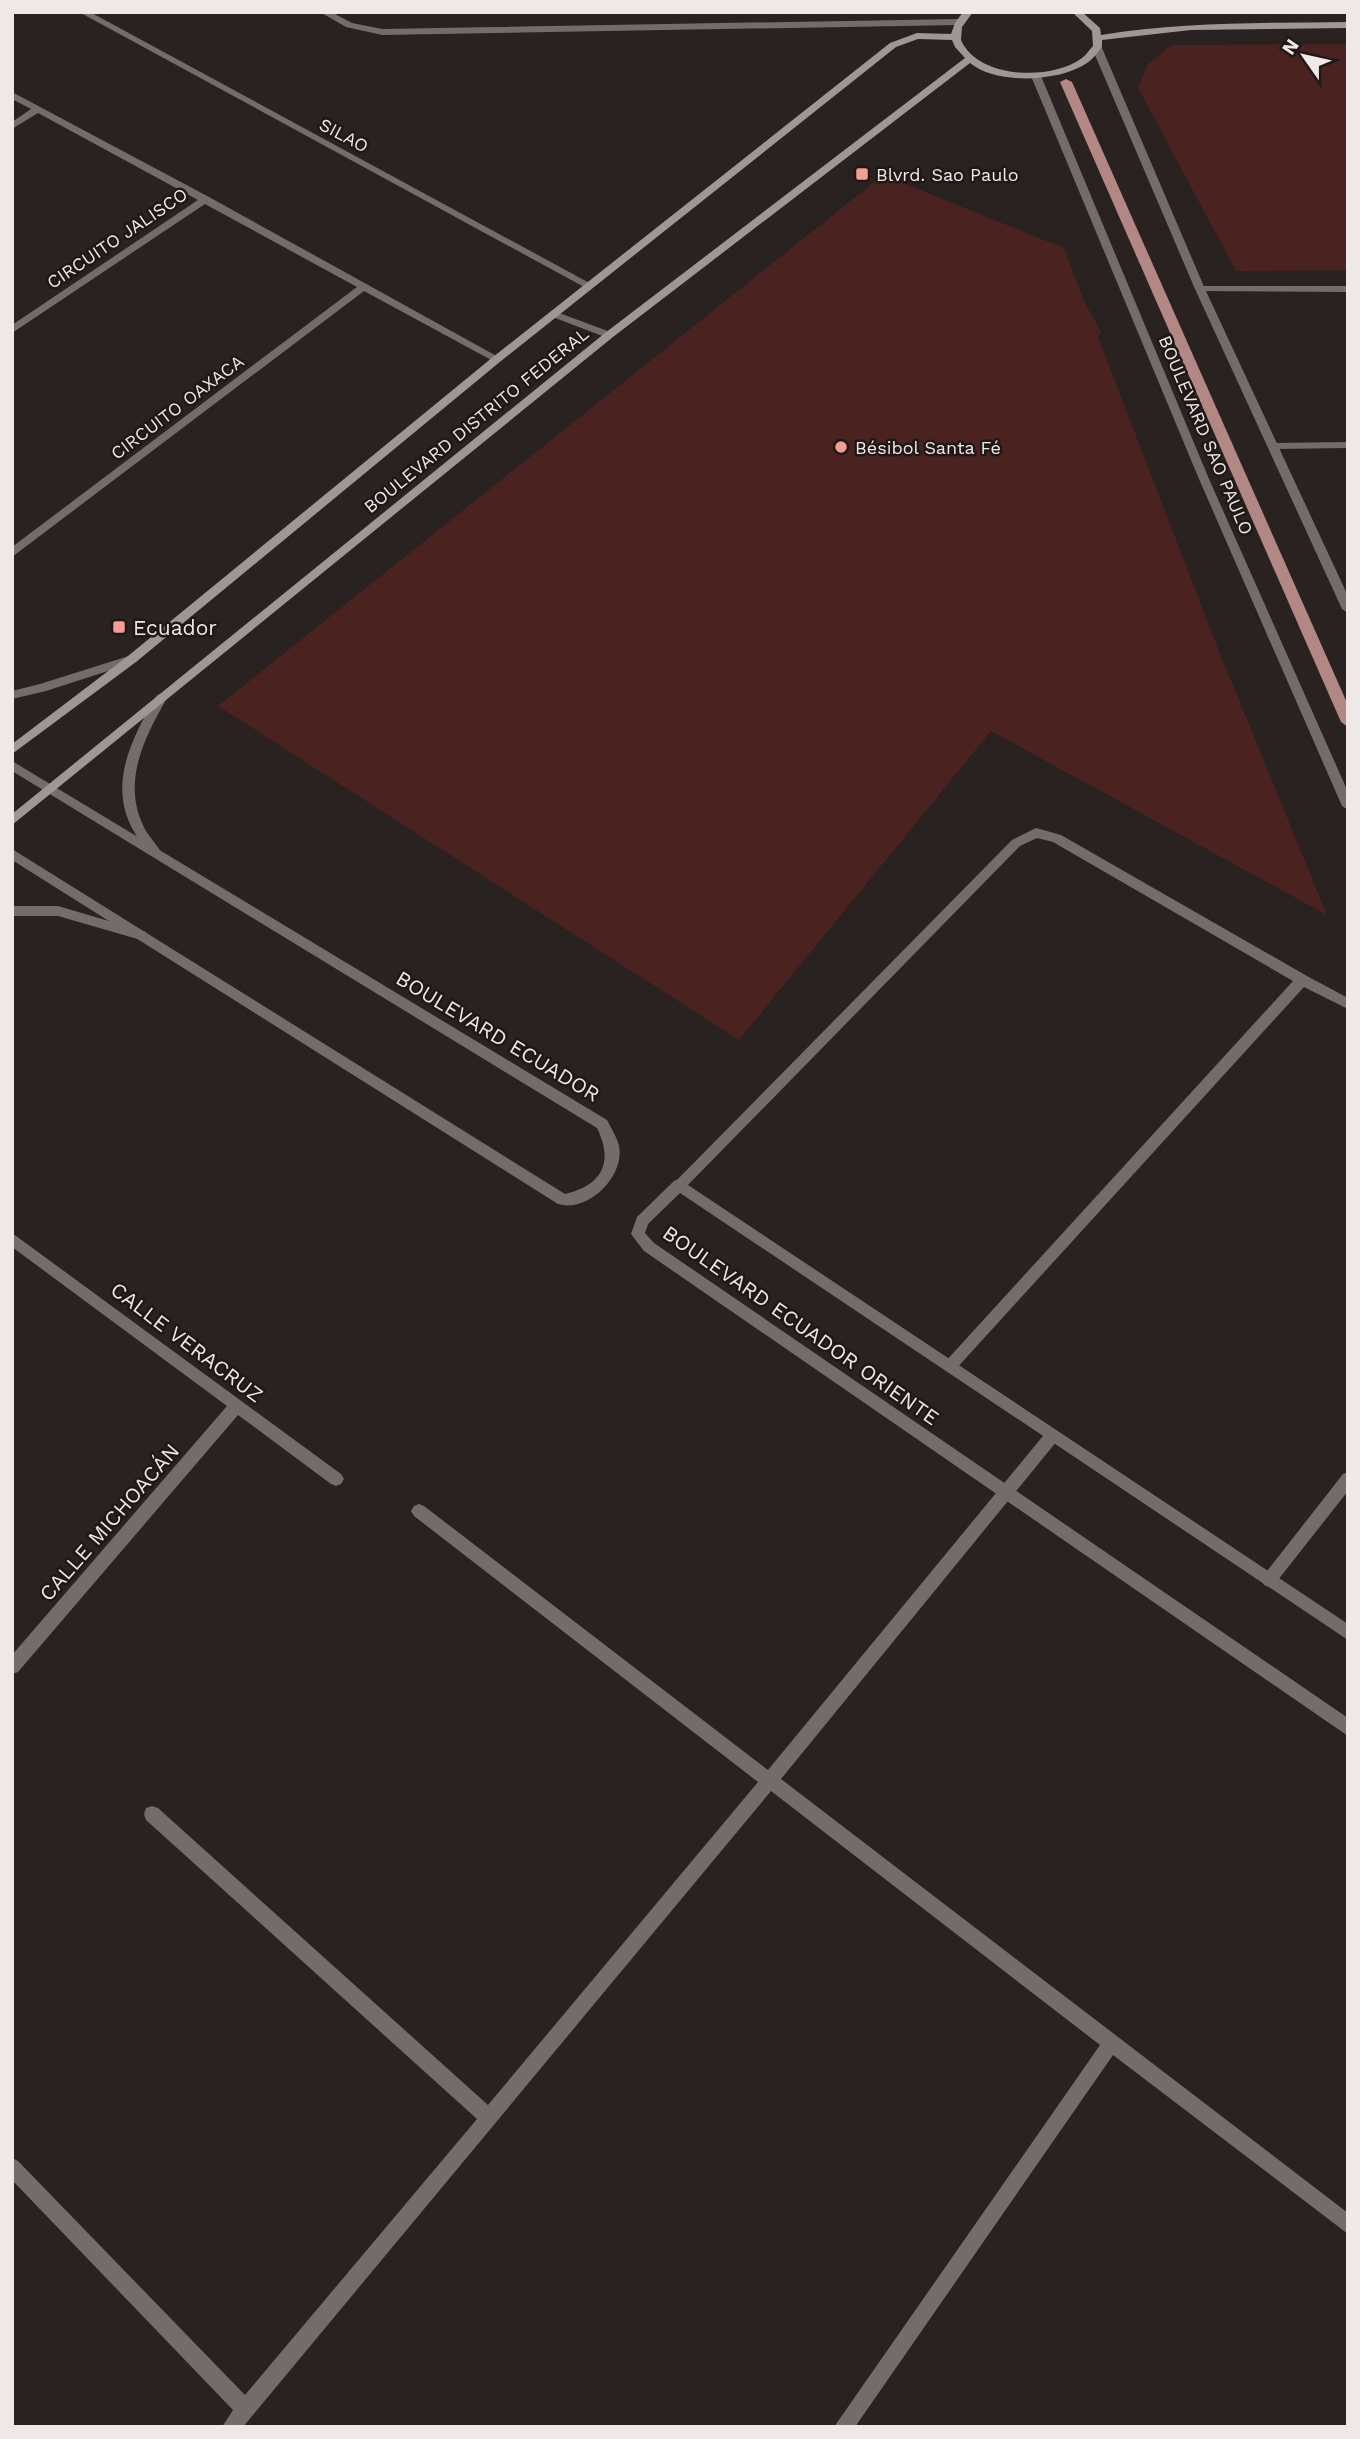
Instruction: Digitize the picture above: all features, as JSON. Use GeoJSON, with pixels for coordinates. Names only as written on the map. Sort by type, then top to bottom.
{"type":"FeatureCollection","features":[{"type":"Feature","properties":{"kind":"main road"},"geometry":{"type":"LineString","coordinates":[[968,13],[958,23],[955,37],[970,59],[1000,71],[1036,76],[1058,74],[1089,59],[1097,43],[1092,25],[1076,12]]}},
{"type":"Feature","properties":{"kind":"main road"},"geometry":{"type":"LineString","coordinates":[[1097,43],[1140,30],[1348,25]]}},
{"type":"Feature","properties":{"kind":"main road","name":"BOULEVARD DISTRITO FEDERAL"},"geometry":{"type":"LineString","coordinates":[[12,750],[132,659],[497,359],[893,45],[917,36],[955,37]]}},
{"type":"Feature","properties":{"kind":"main road","name":"BOULEVARD DISTRITO FEDERAL"},"geometry":{"type":"LineString","coordinates":[[12,821],[49,788],[609,335],[970,59]]}},
{"type":"Feature","properties":{"kind":"street","name":"SILAO"},"geometry":{"type":"LineString","coordinates":[[83,12],[590,286]]}},
{"type":"Feature","properties":{"kind":"street"},"geometry":{"type":"LineString","coordinates":[[324,12],[365,30],[958,23]]}},
{"type":"Feature","properties":{"kind":"street"},"geometry":{"type":"LineString","coordinates":[[1097,43],[1200,289],[1348,609]]}},
{"type":"Feature","properties":{"kind":"street","name":"BOULEVARD SAO PAULO"},"geometry":{"type":"LineString","coordinates":[[1036,76],[1204,480],[1348,806]]}},
{"type":"Feature","properties":{"kind":"street"},"geometry":{"type":"LineString","coordinates":[[12,95],[206,199],[362,288],[497,359]]}},
{"type":"Feature","properties":{"kind":"street"},"geometry":{"type":"LineString","coordinates":[[12,126],[38,109]]}},
{"type":"Feature","properties":{"kind":"street","name":"CIRCUITO JALISCO"},"geometry":{"type":"LineString","coordinates":[[12,330],[206,199]]}},
{"type":"Feature","properties":{"kind":"street","name":"CIRCUITO OAXACA"},"geometry":{"type":"LineString","coordinates":[[12,554],[362,288]]}},
{"type":"Feature","properties":{"kind":"street"},"geometry":{"type":"LineString","coordinates":[[1200,289],[1348,289]]}},
{"type":"Feature","properties":{"kind":"street"},"geometry":{"type":"LineString","coordinates":[[554,314],[609,335]]}},
{"type":"Feature","properties":{"kind":"street"},"geometry":{"type":"LineString","coordinates":[[1273,446],[1348,445]]}},
{"type":"Feature","properties":{"kind":"street"},"geometry":{"type":"LineString","coordinates":[[12,695],[132,659]]}},
{"type":"Feature","properties":{"kind":"street"},"geometry":{"type":"LineString","coordinates":[[155,852],[136,824],[126,779],[143,730],[161,698]]}},
{"type":"Feature","properties":{"kind":"street","name":"BOULEVARD ECUADOR"},"geometry":{"type":"LineString","coordinates":[[12,765],[601,1124],[612,1145],[611,1160],[604,1179],[588,1194],[563,1200],[12,854]]}},
{"type":"Feature","properties":{"kind":"street"},"geometry":{"type":"LineString","coordinates":[[1348,1004],[1057,838],[1036,833],[1016,843],[680,1185],[1348,1633]]}},
{"type":"Feature","properties":{"kind":"street"},"geometry":{"type":"LineString","coordinates":[[12,911],[58,911],[141,935]]}},
{"type":"Feature","properties":{"kind":"street"},"geometry":{"type":"LineString","coordinates":[[950,1366],[1302,980]]}},
{"type":"Feature","properties":{"kind":"street","name":"BOULEVARD ECUADOR ORIENTE"},"geometry":{"type":"LineString","coordinates":[[680,1185],[642,1221],[638,1234],[649,1247],[1348,1728]]}},
{"type":"Feature","properties":{"kind":"street","name":"CALLE VERACRUZ"},"geometry":{"type":"LineString","coordinates":[[12,1239],[336,1479]]}},
{"type":"Feature","properties":{"kind":"street","name":"CALLE MICHOACÁN"},"geometry":{"type":"LineString","coordinates":[[12,1667],[237,1405]]}},
{"type":"Feature","properties":{"kind":"street"},"geometry":{"type":"LineString","coordinates":[[231,2427],[771,1779],[1052,1436]]}},
{"type":"Feature","properties":{"kind":"street"},"geometry":{"type":"LineString","coordinates":[[1269,1580],[1348,1479]]}},
{"type":"Feature","properties":{"kind":"street"},"geometry":{"type":"LineString","coordinates":[[419,1511],[1348,2225]]}},
{"type":"Feature","properties":{"kind":"street"},"geometry":{"type":"LineString","coordinates":[[152,1814],[488,2117]]}},
{"type":"Feature","properties":{"kind":"street"},"geometry":{"type":"LineString","coordinates":[[843,2427],[1112,2042]]}},
{"type":"Feature","properties":{"kind":"street"},"geometry":{"type":"LineString","coordinates":[[12,2167],[245,2409]]}},
{"type":"Feature","properties":{"kind":"shaded area"},"geometry":{"type":"Polygon","coordinates":[[[1348,44],[1348,270],[1236,271],[1138,88],[1148,64],[1171,45],[1348,44]]]}},
{"type":"Feature","properties":{"kind":"shaded area","name":"Bésibol Santa Fé"},"geometry":{"type":"Polygon","coordinates":[[[883,175],[1064,248],[1084,301],[1101,332],[1098,337],[1217,646],[1327,915],[991,731],[739,1040],[218,706],[883,175]]]}},
{"type":"Feature","properties":{"kind":"waterway"},"geometry":{"type":"LineString","coordinates":[[1066,82],[1348,722]]}},
{"type":"Feature","properties":{"kind":"place","name":"Blvrd. Sao Paulo"},"geometry":{"type":"Point","coordinates":[862,174]}},
{"type":"Feature","properties":{"kind":"place","name":"Bésibol Santa Fé"},"geometry":{"type":"Point","coordinates":[841,447]}},
{"type":"Feature","properties":{"kind":"place","name":"Ecuador"},"geometry":{"type":"Point","coordinates":[119,627]}}]}
